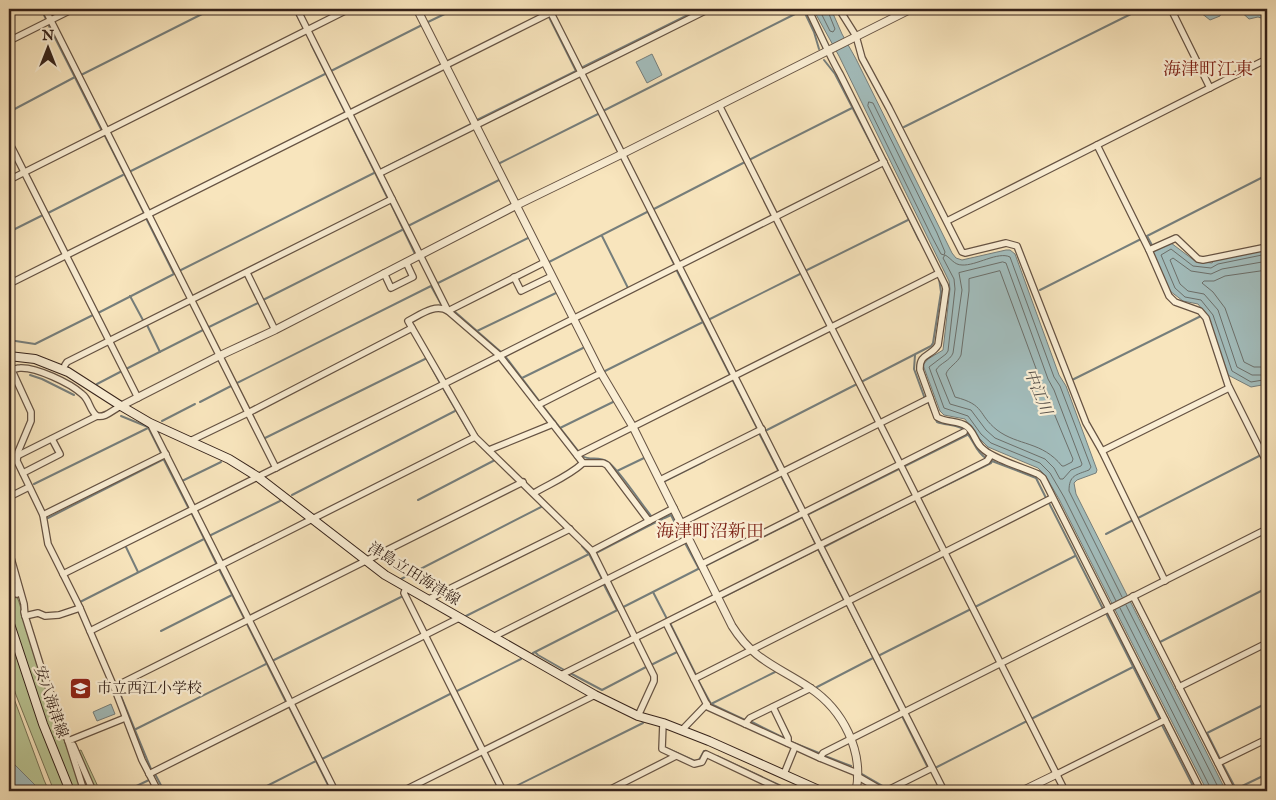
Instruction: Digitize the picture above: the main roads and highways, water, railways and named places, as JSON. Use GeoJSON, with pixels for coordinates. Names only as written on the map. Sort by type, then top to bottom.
{"type":"FeatureCollection","features":[{"type":"Feature","properties":{"kind":"main road","name":"津島立田海津線"},"geometry":{"type":"LineString","coordinates":[[12,356],[35,359],[68,372],[150,422],[230,459],[258,477],[366,561],[406,588],[595,694],[638,716],[682,730],[821,791]]}},
{"type":"Feature","properties":{"kind":"main road","name":"安八海津線"},"geometry":{"type":"LineString","coordinates":[[9,621],[44,724],[70,791]]}},
{"type":"Feature","properties":{"kind":"water","name":"中江川"},"geometry":{"type":"Polygon","coordinates":[[[813,9],[831,9],[956,258],[962,260],[1006,250],[1010,250],[1015,254],[1059,375],[1066,386],[1097,470],[1096,473],[1074,483],[1076,494],[1226,791],[1207,791],[1059,499],[1045,475],[1038,468],[988,447],[965,419],[944,415],[940,411],[923,365],[928,359],[943,350],[950,289],[949,281],[839,56],[813,9]]]}},
{"type":"Feature","properties":{"kind":"water"},"geometry":{"type":"Polygon","coordinates":[[[1196,9],[1229,9],[1221,13],[1220,16],[1210,20],[1196,9]]]}},
{"type":"Feature","properties":{"kind":"water"},"geometry":{"type":"Polygon","coordinates":[[[1238,9],[1267,9],[1267,20],[1258,17],[1249,19],[1238,9]]]}},
{"type":"Feature","properties":{"kind":"water"},"geometry":{"type":"Polygon","coordinates":[[[652,54],[662,75],[647,83],[636,62],[652,54]]]}},
{"type":"Feature","properties":{"kind":"water"},"geometry":{"type":"Polygon","coordinates":[[[1171,243],[1195,261],[1212,263],[1215,259],[1263,250],[1267,251],[1267,388],[1262,385],[1251,387],[1228,375],[1208,317],[1198,304],[1183,301],[1170,291],[1153,252],[1171,243]]]}},
{"type":"Feature","properties":{"kind":"water"},"geometry":{"type":"Polygon","coordinates":[[[111,704],[115,714],[97,721],[93,712],[111,704]]]}},
{"type":"Feature","properties":{"kind":"water"},"geometry":{"type":"Polygon","coordinates":[[[9,757],[15,765],[41,791],[9,791],[9,757]]]}},
{"type":"Feature","properties":{"kind":"waterway"},"geometry":{"type":"LineString","coordinates":[[41,9],[46,19]]}},
{"type":"Feature","properties":{"kind":"waterway"},"geometry":{"type":"LineString","coordinates":[[81,75],[212,9]]}},
{"type":"Feature","properties":{"kind":"waterway"},"geometry":{"type":"LineString","coordinates":[[294,9],[304,29]]}},
{"type":"Feature","properties":{"kind":"waterway"},"geometry":{"type":"LineString","coordinates":[[428,22],[455,9]]}},
{"type":"Feature","properties":{"kind":"waterway"},"geometry":{"type":"LineString","coordinates":[[581,68],[700,9]]}},
{"type":"Feature","properties":{"kind":"waterway"},"geometry":{"type":"LineString","coordinates":[[803,9],[814,32],[819,49]]}},
{"type":"Feature","properties":{"kind":"waterway"},"geometry":{"type":"LineString","coordinates":[[904,127],[1141,9]]}},
{"type":"Feature","properties":{"kind":"waterway"},"geometry":{"type":"LineString","coordinates":[[603,111],[803,10]]}},
{"type":"Feature","properties":{"kind":"waterway"},"geometry":{"type":"LineString","coordinates":[[548,15],[576,71]]}},
{"type":"Feature","properties":{"kind":"waterway"},"geometry":{"type":"LineString","coordinates":[[48,24],[102,131]]}},
{"type":"Feature","properties":{"kind":"waterway"},"geometry":{"type":"LineString","coordinates":[[331,71],[422,25]]}},
{"type":"Feature","properties":{"kind":"waterway"},"geometry":{"type":"LineString","coordinates":[[311,44],[345,112]]}},
{"type":"Feature","properties":{"kind":"waterway"},"geometry":{"type":"LineString","coordinates":[[824,60],[835,74],[880,161]]}},
{"type":"Feature","properties":{"kind":"waterway"},"geometry":{"type":"LineString","coordinates":[[477,120],[578,70]]}},
{"type":"Feature","properties":{"kind":"waterway"},"geometry":{"type":"LineString","coordinates":[[129,172],[327,73]]}},
{"type":"Feature","properties":{"kind":"waterway"},"geometry":{"type":"LineString","coordinates":[[9,112],[75,77]]}},
{"type":"Feature","properties":{"kind":"waterway"},"geometry":{"type":"LineString","coordinates":[[749,160],[852,108]]}},
{"type":"Feature","properties":{"kind":"waterway"},"geometry":{"type":"LineString","coordinates":[[500,163],[600,113]]}},
{"type":"Feature","properties":{"kind":"waterway"},"geometry":{"type":"LineString","coordinates":[[347,116],[388,199]]}},
{"type":"Feature","properties":{"kind":"waterway"},"geometry":{"type":"LineString","coordinates":[[380,170],[471,124]]}},
{"type":"Feature","properties":{"kind":"waterway"},"geometry":{"type":"LineString","coordinates":[[104,134],[144,213]]}},
{"type":"Feature","properties":{"kind":"waterway"},"geometry":{"type":"LineString","coordinates":[[652,210],[745,162]]}},
{"type":"Feature","properties":{"kind":"waterway"},"geometry":{"type":"LineString","coordinates":[[885,170],[919,240]]}},
{"type":"Feature","properties":{"kind":"waterway"},"geometry":{"type":"LineString","coordinates":[[179,271],[376,172]]}},
{"type":"Feature","properties":{"kind":"waterway"},"geometry":{"type":"LineString","coordinates":[[48,213],[123,175]]}},
{"type":"Feature","properties":{"kind":"waterway"},"geometry":{"type":"LineString","coordinates":[[1153,247],[1147,236],[1267,175]]}},
{"type":"Feature","properties":{"kind":"waterway"},"geometry":{"type":"LineString","coordinates":[[408,226],[499,180]]}},
{"type":"Feature","properties":{"kind":"waterway"},"geometry":{"type":"LineString","coordinates":[[391,204],[415,254]]}},
{"type":"Feature","properties":{"kind":"waterway"},"geometry":{"type":"LineString","coordinates":[[549,262],[649,211]]}},
{"type":"Feature","properties":{"kind":"waterway"},"geometry":{"type":"LineString","coordinates":[[648,212],[674,264]]}},
{"type":"Feature","properties":{"kind":"waterway"},"geometry":{"type":"LineString","coordinates":[[9,232],[43,215]]}},
{"type":"Feature","properties":{"kind":"waterway"},"geometry":{"type":"LineString","coordinates":[[146,218],[174,274]]}},
{"type":"Feature","properties":{"kind":"waterway"},"geometry":{"type":"LineString","coordinates":[[805,271],[908,220]]}},
{"type":"Feature","properties":{"kind":"waterway"},"geometry":{"type":"LineString","coordinates":[[263,300],[404,229]]}},
{"type":"Feature","properties":{"kind":"waterway"},"geometry":{"type":"LineString","coordinates":[[602,236],[628,288]]}},
{"type":"Feature","properties":{"kind":"waterway"},"geometry":{"type":"LineString","coordinates":[[436,284],[528,238]]}},
{"type":"Feature","properties":{"kind":"waterway"},"geometry":{"type":"LineString","coordinates":[[1040,290],[1141,239]]}},
{"type":"Feature","properties":{"kind":"waterway"},"geometry":{"type":"LineString","coordinates":[[676,269],[730,375]]}},
{"type":"Feature","properties":{"kind":"waterway"},"geometry":{"type":"LineString","coordinates":[[708,320],[802,273]]}},
{"type":"Feature","properties":{"kind":"waterway"},"geometry":{"type":"LineString","coordinates":[[98,313],[174,274]]}},
{"type":"Feature","properties":{"kind":"waterway"},"geometry":{"type":"LineString","coordinates":[[861,382],[931,346],[941,292],[939,278]]}},
{"type":"Feature","properties":{"kind":"waterway"},"geometry":{"type":"LineString","coordinates":[[235,384],[431,286],[441,304]]}},
{"type":"Feature","properties":{"kind":"waterway"},"geometry":{"type":"LineString","coordinates":[[477,331],[556,293]]}},
{"type":"Feature","properties":{"kind":"waterway"},"geometry":{"type":"LineString","coordinates":[[130,296],[144,322]]}},
{"type":"Feature","properties":{"kind":"waterway"},"geometry":{"type":"LineString","coordinates":[[207,328],[258,303]]}},
{"type":"Feature","properties":{"kind":"waterway"},"geometry":{"type":"LineString","coordinates":[[454,311],[501,352]]}},
{"type":"Feature","properties":{"kind":"waterway"},"geometry":{"type":"LineString","coordinates":[[9,340],[35,344],[93,315]]}},
{"type":"Feature","properties":{"kind":"waterway"},"geometry":{"type":"LineString","coordinates":[[1072,380],[1201,316]]}},
{"type":"Feature","properties":{"kind":"waterway"},"geometry":{"type":"LineString","coordinates":[[605,371],[703,322]]}},
{"type":"Feature","properties":{"kind":"waterway"},"geometry":{"type":"LineString","coordinates":[[147,325],[160,352]]}},
{"type":"Feature","properties":{"kind":"waterway"},"geometry":{"type":"LineString","coordinates":[[126,369],[203,330]]}},
{"type":"Feature","properties":{"kind":"waterway"},"geometry":{"type":"LineString","coordinates":[[522,378],[583,348]]}},
{"type":"Feature","properties":{"kind":"waterway"},"geometry":{"type":"LineString","coordinates":[[915,355],[914,369],[925,399]]}},
{"type":"Feature","properties":{"kind":"waterway"},"geometry":{"type":"LineString","coordinates":[[505,356],[540,402]]}},
{"type":"Feature","properties":{"kind":"waterway"},"geometry":{"type":"LineString","coordinates":[[263,439],[425,359],[427,359],[440,383]]}},
{"type":"Feature","properties":{"kind":"waterway"},"geometry":{"type":"LineString","coordinates":[[97,384],[122,371]]}},
{"type":"Feature","properties":{"kind":"waterway"},"geometry":{"type":"LineString","coordinates":[[30,375],[74,395]]}},
{"type":"Feature","properties":{"kind":"waterway"},"geometry":{"type":"LineString","coordinates":[[732,379],[758,430]]}},
{"type":"Feature","properties":{"kind":"waterway"},"geometry":{"type":"LineString","coordinates":[[765,431],[857,384]]}},
{"type":"Feature","properties":{"kind":"waterway"},"geometry":{"type":"LineString","coordinates":[[200,402],[231,386]]}},
{"type":"Feature","properties":{"kind":"waterway"},"geometry":{"type":"LineString","coordinates":[[443,388],[471,436]]}},
{"type":"Feature","properties":{"kind":"waterway"},"geometry":{"type":"LineString","coordinates":[[560,428],[613,402]]}},
{"type":"Feature","properties":{"kind":"waterway"},"geometry":{"type":"LineString","coordinates":[[928,402],[937,422],[961,428],[968,434],[979,452],[986,458]]}},
{"type":"Feature","properties":{"kind":"waterway"},"geometry":{"type":"LineString","coordinates":[[162,421],[195,404]]}},
{"type":"Feature","properties":{"kind":"waterway"},"geometry":{"type":"LineString","coordinates":[[543,406],[579,452]]}},
{"type":"Feature","properties":{"kind":"waterway"},"geometry":{"type":"LineString","coordinates":[[292,495],[455,411]]}},
{"type":"Feature","properties":{"kind":"waterway"},"geometry":{"type":"LineString","coordinates":[[121,416],[148,427],[162,455]]}},
{"type":"Feature","properties":{"kind":"waterway"},"geometry":{"type":"LineString","coordinates":[[34,484],[150,427]]}},
{"type":"Feature","properties":{"kind":"waterway"},"geometry":{"type":"LineString","coordinates":[[759,433],[779,472]]}},
{"type":"Feature","properties":{"kind":"waterway"},"geometry":{"type":"LineString","coordinates":[[705,566],[971,433]]}},
{"type":"Feature","properties":{"kind":"waterway"},"geometry":{"type":"LineString","coordinates":[[1136,519],[1261,455]]}},
{"type":"Feature","properties":{"kind":"waterway"},"geometry":{"type":"LineString","coordinates":[[582,456],[608,462],[624,479],[652,517]]}},
{"type":"Feature","properties":{"kind":"waterway"},"geometry":{"type":"LineString","coordinates":[[617,471],[644,458]]}},
{"type":"Feature","properties":{"kind":"waterway"},"geometry":{"type":"LineString","coordinates":[[48,518],[164,459]]}},
{"type":"Feature","properties":{"kind":"waterway"},"geometry":{"type":"LineString","coordinates":[[164,460],[189,509]]}},
{"type":"Feature","properties":{"kind":"waterway"},"geometry":{"type":"LineString","coordinates":[[418,500],[495,460]]}},
{"type":"Feature","properties":{"kind":"waterway"},"geometry":{"type":"LineString","coordinates":[[665,481],[705,461]]}},
{"type":"Feature","properties":{"kind":"waterway"},"geometry":{"type":"LineString","coordinates":[[920,498],[992,461],[1036,478],[1046,498]]}},
{"type":"Feature","properties":{"kind":"waterway"},"geometry":{"type":"LineString","coordinates":[[182,481],[221,462]]}},
{"type":"Feature","properties":{"kind":"waterway"},"geometry":{"type":"LineString","coordinates":[[781,476],[799,511]]}},
{"type":"Feature","properties":{"kind":"waterway"},"geometry":{"type":"LineString","coordinates":[[824,547],[915,500]]}},
{"type":"Feature","properties":{"kind":"waterway"},"geometry":{"type":"LineString","coordinates":[[209,536],[280,501]]}},
{"type":"Feature","properties":{"kind":"waterway"},"geometry":{"type":"LineString","coordinates":[[1049,503],[1103,609]]}},
{"type":"Feature","properties":{"kind":"waterway"},"geometry":{"type":"LineString","coordinates":[[401,579],[543,506]]}},
{"type":"Feature","properties":{"kind":"waterway"},"geometry":{"type":"LineString","coordinates":[[191,512],[217,565]]}},
{"type":"Feature","properties":{"kind":"waterway"},"geometry":{"type":"LineString","coordinates":[[656,522],[671,515],[683,539]]}},
{"type":"Feature","properties":{"kind":"waterway"},"geometry":{"type":"LineString","coordinates":[[803,517],[816,545]]}},
{"type":"Feature","properties":{"kind":"waterway"},"geometry":{"type":"LineString","coordinates":[[1106,534],[1133,520]]}},
{"type":"Feature","properties":{"kind":"waterway"},"geometry":{"type":"LineString","coordinates":[[596,553],[656,522]]}},
{"type":"Feature","properties":{"kind":"waterway"},"geometry":{"type":"LineString","coordinates":[[80,602],[204,539]]}},
{"type":"Feature","properties":{"kind":"waterway"},"geometry":{"type":"LineString","coordinates":[[685,543],[699,569]]}},
{"type":"Feature","properties":{"kind":"waterway"},"geometry":{"type":"LineString","coordinates":[[125,545],[138,572]]}},
{"type":"Feature","properties":{"kind":"waterway"},"geometry":{"type":"LineString","coordinates":[[582,546],[589,554],[602,579]]}},
{"type":"Feature","properties":{"kind":"waterway"},"geometry":{"type":"LineString","coordinates":[[723,597],[818,549],[844,600]]}},
{"type":"Feature","properties":{"kind":"waterway"},"geometry":{"type":"LineString","coordinates":[[466,616],[589,554]]}},
{"type":"Feature","properties":{"kind":"waterway"},"geometry":{"type":"LineString","coordinates":[[975,607],[1075,556]]}},
{"type":"Feature","properties":{"kind":"waterway"},"geometry":{"type":"LineString","coordinates":[[533,653],[700,568]]}},
{"type":"Feature","properties":{"kind":"waterway"},"geometry":{"type":"LineString","coordinates":[[219,569],[245,620]]}},
{"type":"Feature","properties":{"kind":"waterway"},"geometry":{"type":"LineString","coordinates":[[603,583],[617,610]]}},
{"type":"Feature","properties":{"kind":"waterway"},"geometry":{"type":"LineString","coordinates":[[1160,642],[1267,588]]}},
{"type":"Feature","properties":{"kind":"waterway"},"geometry":{"type":"LineString","coordinates":[[653,592],[667,619]]}},
{"type":"Feature","properties":{"kind":"waterway"},"geometry":{"type":"LineString","coordinates":[[161,631],[232,595]]}},
{"type":"Feature","properties":{"kind":"waterway"},"geometry":{"type":"LineString","coordinates":[[272,661],[403,596]]}},
{"type":"Feature","properties":{"kind":"waterway"},"geometry":{"type":"LineString","coordinates":[[847,605],[900,711]]}},
{"type":"Feature","properties":{"kind":"waterway"},"geometry":{"type":"LineString","coordinates":[[878,656],[971,609]]}},
{"type":"Feature","properties":{"kind":"waterway"},"geometry":{"type":"LineString","coordinates":[[1106,613],[1160,720]]}},
{"type":"Feature","properties":{"kind":"waterway"},"geometry":{"type":"LineString","coordinates":[[670,623],[696,675]]}},
{"type":"Feature","properties":{"kind":"waterway"},"geometry":{"type":"LineString","coordinates":[[247,624],[286,702]]}},
{"type":"Feature","properties":{"kind":"waterway"},"geometry":{"type":"LineString","coordinates":[[535,652],[566,671]]}},
{"type":"Feature","properties":{"kind":"waterway"},"geometry":{"type":"LineString","coordinates":[[651,665],[677,652]]}},
{"type":"Feature","properties":{"kind":"waterway"},"geometry":{"type":"LineString","coordinates":[[817,687],[873,658]]}},
{"type":"Feature","properties":{"kind":"waterway"},"geometry":{"type":"LineString","coordinates":[[455,692],[521,659]]}},
{"type":"Feature","properties":{"kind":"waterway"},"geometry":{"type":"LineString","coordinates":[[134,730],[268,663]]}},
{"type":"Feature","properties":{"kind":"waterway"},"geometry":{"type":"LineString","coordinates":[[570,673],[602,690],[646,667]]}},
{"type":"Feature","properties":{"kind":"waterway"},"geometry":{"type":"LineString","coordinates":[[1031,719],[1133,667]]}},
{"type":"Feature","properties":{"kind":"waterway"},"geometry":{"type":"LineString","coordinates":[[711,704],[775,672]]}},
{"type":"Feature","properties":{"kind":"waterway"},"geometry":{"type":"LineString","coordinates":[[698,680],[711,704],[745,720]]}},
{"type":"Feature","properties":{"kind":"waterway"},"geometry":{"type":"LineString","coordinates":[[118,689],[151,769]]}},
{"type":"Feature","properties":{"kind":"waterway"},"geometry":{"type":"LineString","coordinates":[[322,759],[452,693]]}},
{"type":"Feature","properties":{"kind":"waterway"},"geometry":{"type":"LineString","coordinates":[[451,694],[479,750]]}},
{"type":"Feature","properties":{"kind":"waterway"},"geometry":{"type":"LineString","coordinates":[[1220,759],[1207,733],[1267,703]]}},
{"type":"Feature","properties":{"kind":"waterway"},"geometry":{"type":"LineString","coordinates":[[289,707],[331,791]]}},
{"type":"Feature","properties":{"kind":"waterway"},"geometry":{"type":"LineString","coordinates":[[902,716],[928,768]]}},
{"type":"Feature","properties":{"kind":"waterway"},"geometry":{"type":"LineString","coordinates":[[935,768],[1027,721]]}},
{"type":"Feature","properties":{"kind":"waterway"},"geometry":{"type":"LineString","coordinates":[[752,722],[786,739]]}},
{"type":"Feature","properties":{"kind":"waterway"},"geometry":{"type":"LineString","coordinates":[[506,791],[643,723]]}},
{"type":"Feature","properties":{"kind":"waterway"},"geometry":{"type":"LineString","coordinates":[[1162,725],[1193,786]]}},
{"type":"Feature","properties":{"kind":"waterway"},"geometry":{"type":"LineString","coordinates":[[789,741],[819,753]]}},
{"type":"Feature","properties":{"kind":"waterway"},"geometry":{"type":"LineString","coordinates":[[664,747],[695,761],[699,760],[704,751],[708,752]]}},
{"type":"Feature","properties":{"kind":"waterway"},"geometry":{"type":"LineString","coordinates":[[481,754],[500,791]]}},
{"type":"Feature","properties":{"kind":"waterway"},"geometry":{"type":"LineString","coordinates":[[717,756],[792,791]]}},
{"type":"Feature","properties":{"kind":"waterway"},"geometry":{"type":"LineString","coordinates":[[825,756],[851,766]]}},
{"type":"Feature","properties":{"kind":"waterway"},"geometry":{"type":"LineString","coordinates":[[257,791],[316,761]]}},
{"type":"Feature","properties":{"kind":"waterway"},"geometry":{"type":"LineString","coordinates":[[1222,763],[1237,791]]}},
{"type":"Feature","properties":{"kind":"waterway"},"geometry":{"type":"LineString","coordinates":[[155,774],[164,791]]}},
{"type":"Feature","properties":{"kind":"waterway"},"geometry":{"type":"LineString","coordinates":[[862,774],[888,789]]}},
{"type":"Feature","properties":{"kind":"waterway"},"geometry":{"type":"LineString","coordinates":[[1236,789],[1267,774]]}},
{"type":"Feature","properties":{"kind":"waterway"},"geometry":{"type":"LineString","coordinates":[[126,791],[149,780]]}},
{"type":"Feature","properties":{"kind":"waterway"},"geometry":{"type":"LineString","coordinates":[[752,791],[765,785]]}},
{"type":"Feature","properties":{"kind":"place","name":"市立西江小学校"},"geometry":{"type":"Point","coordinates":[81,688]}},
{"type":"Feature","properties":{"kind":"district","name":"海津町江東"},"geometry":{"type":"Point","coordinates":[1208,70]}},
{"type":"Feature","properties":{"kind":"district","name":"海津町沼新田"},"geometry":{"type":"Point","coordinates":[710,532]}}]}
